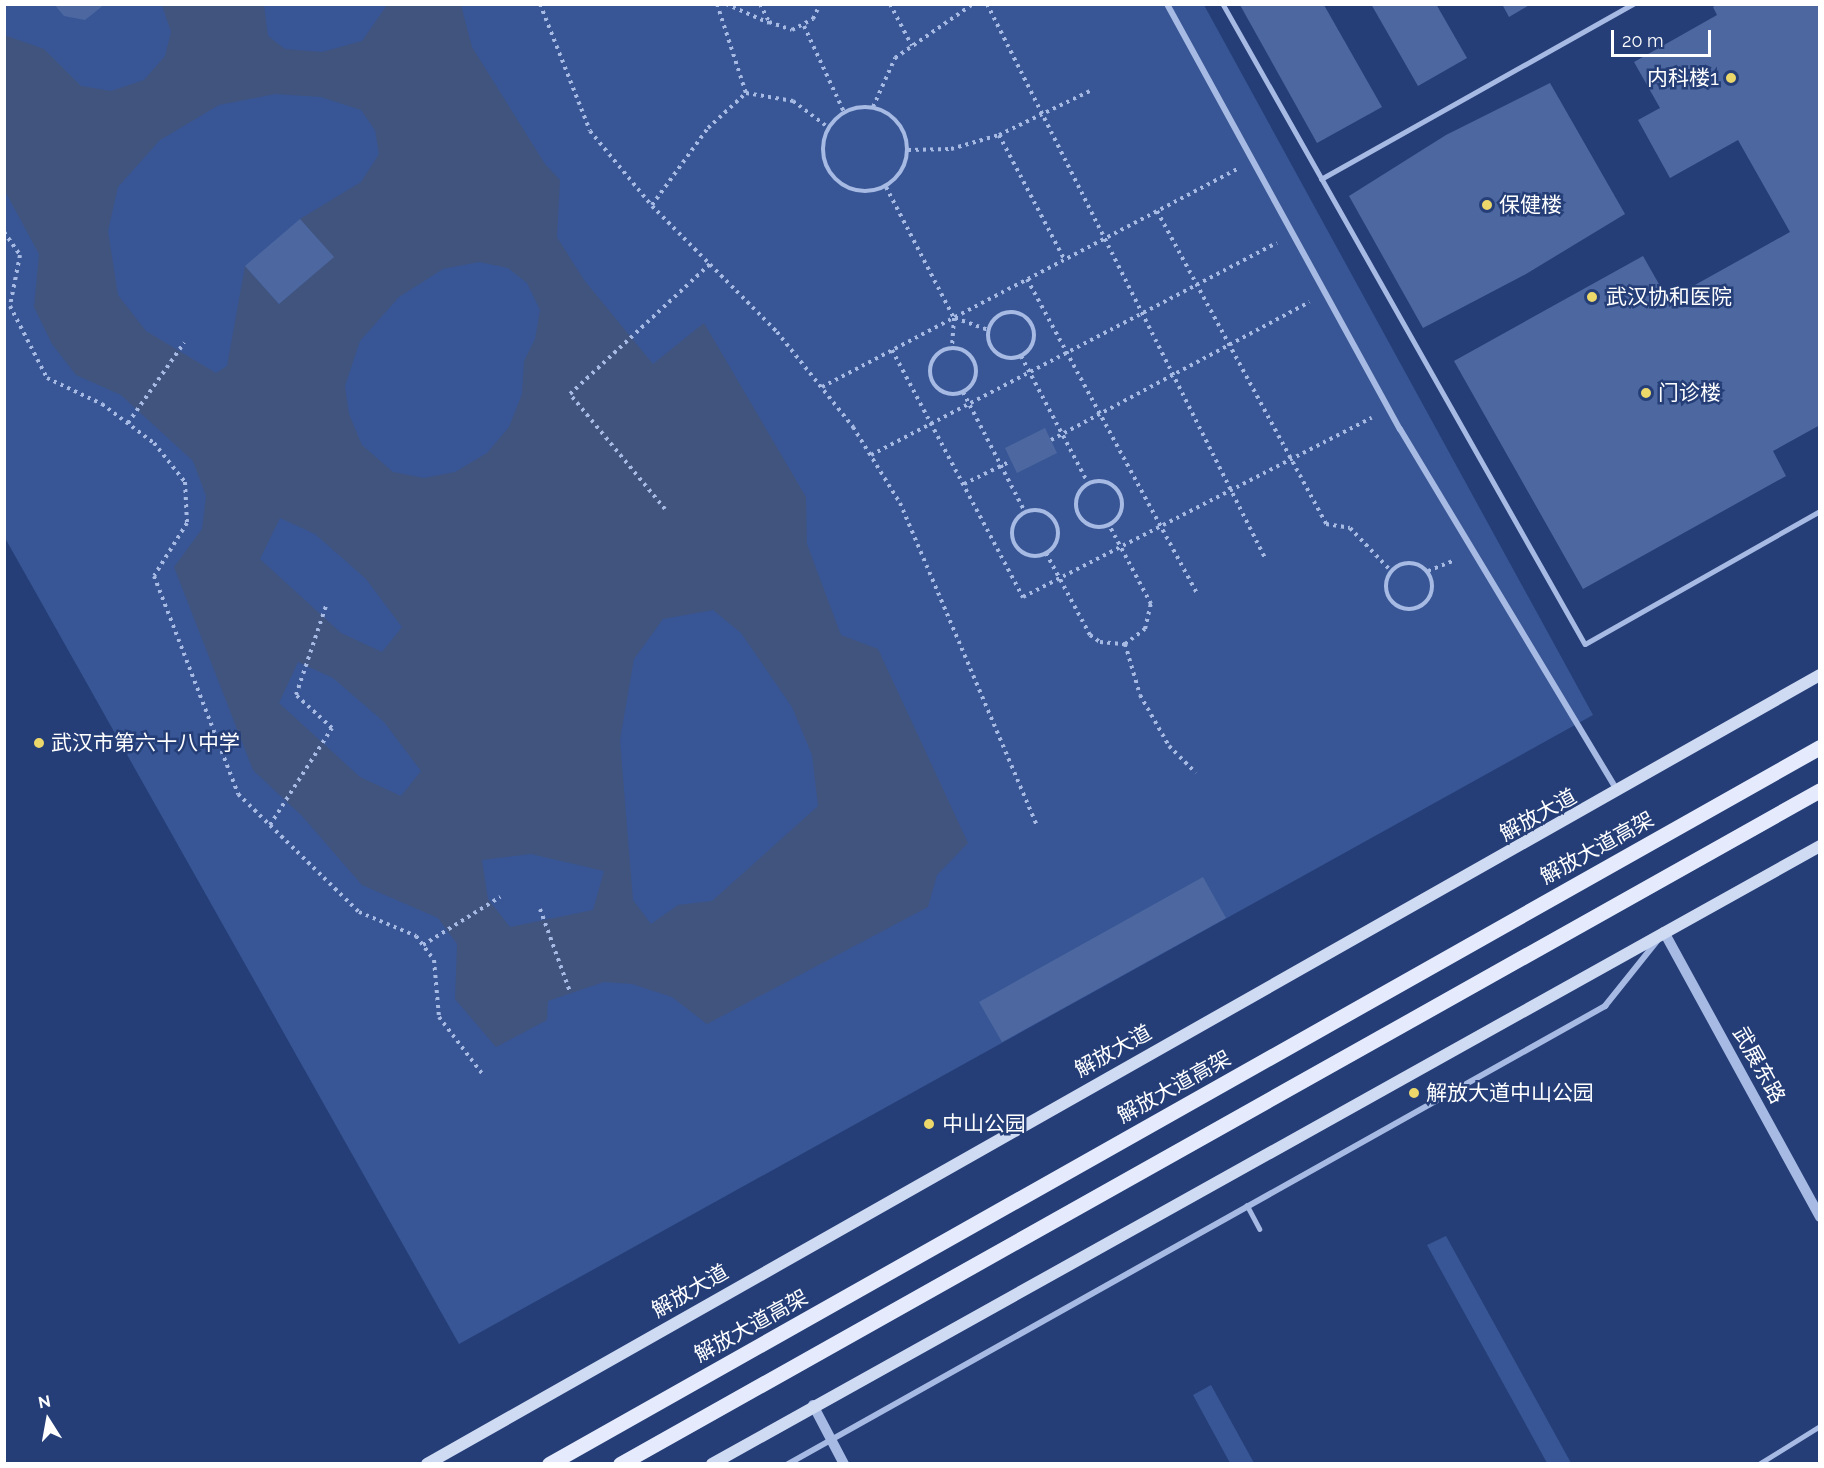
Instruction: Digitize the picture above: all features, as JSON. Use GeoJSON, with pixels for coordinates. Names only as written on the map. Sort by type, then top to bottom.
{"type":"FeatureCollection","features":[{"type":"Feature","properties":{"kind":"main road","name":"解放大道"},"geometry":{"type":"LineString","coordinates":[[427,1464],[983,1146],[1618,792],[1820,675]]}},
{"type":"Feature","properties":{"kind":"main road","name":"解放大道高架"},"geometry":{"type":"LineString","coordinates":[[549,1464],[1820,747]]}},
{"type":"Feature","properties":{"kind":"main road"},"geometry":{"type":"LineString","coordinates":[[620,1464],[1820,790]]}},
{"type":"Feature","properties":{"kind":"main road"},"geometry":{"type":"LineString","coordinates":[[712,1464],[1820,846]]}},
{"type":"Feature","properties":{"kind":"street"},"geometry":{"type":"LineString","coordinates":[[1167,4],[1400,429],[1618,792]]}},
{"type":"Feature","properties":{"kind":"street"},"geometry":{"type":"LineString","coordinates":[[788,1464],[1605,1006],[1664,932]]}},
{"type":"Feature","properties":{"kind":"street","name":"武展东路"},"geometry":{"type":"LineString","coordinates":[[1664,932],[1820,1217]]}},
{"type":"Feature","properties":{"kind":"street"},"geometry":{"type":"LineString","coordinates":[[813,1406],[844,1464]]}},
{"type":"Feature","properties":{"kind":"lane"},"geometry":{"type":"LineString","coordinates":[[1223,4],[1585,644],[1820,511]]}},
{"type":"Feature","properties":{"kind":"lane"},"geometry":{"type":"LineString","coordinates":[[1322,179],[1633,4]]}},
{"type":"Feature","properties":{"kind":"lane"},"geometry":{"type":"LineString","coordinates":[[1247,1205],[1260,1229]]}},
{"type":"Feature","properties":{"kind":"lane"},"geometry":{"type":"LineString","coordinates":[[1760,1464],[1820,1426]]}},
{"type":"Feature","properties":{"kind":"path"},"geometry":{"type":"LineString","coordinates":[[540,4],[590,131],[652,206],[777,332],[822,387],[871,456],[900,502],[1037,825]]}},
{"type":"Feature","properties":{"kind":"path"},"geometry":{"type":"LineString","coordinates":[[717,4],[737,57],[746,93]]}},
{"type":"Feature","properties":{"kind":"path"},"geometry":{"type":"LineString","coordinates":[[726,4],[780,27],[804,26],[813,19],[820,4]]}},
{"type":"Feature","properties":{"kind":"path"},"geometry":{"type":"LineString","coordinates":[[760,4],[769,22],[780,27]]}},
{"type":"Feature","properties":{"kind":"path"},"geometry":{"type":"LineString","coordinates":[[890,4],[912,46]]}},
{"type":"Feature","properties":{"kind":"path"},"geometry":{"type":"LineString","coordinates":[[873,107],[895,58],[973,4]]}},
{"type":"Feature","properties":{"kind":"path"},"geometry":{"type":"LineString","coordinates":[[987,4],[1041,117],[1265,558]]}},
{"type":"Feature","properties":{"kind":"path"},"geometry":{"type":"LineString","coordinates":[[804,26],[844,112]]}},
{"type":"Feature","properties":{"kind":"path"},"geometry":{"type":"LineString","coordinates":[[908,150],[951,149],[999,135],[1041,117],[1089,91]]}},
{"type":"Feature","properties":{"kind":"path"},"geometry":{"type":"LineString","coordinates":[[652,206],[708,128],[746,93]]}},
{"type":"Feature","properties":{"kind":"path"},"geometry":{"type":"LineString","coordinates":[[746,93],[793,101],[829,128]]}},
{"type":"Feature","properties":{"kind":"path"},"geometry":{"type":"LineString","coordinates":[[873,107],[898,122],[908,150],[898,177],[886,187],[857,191],[832,176],[822,149],[829,128],[844,112],[873,107]]}},
{"type":"Feature","properties":{"kind":"path"},"geometry":{"type":"LineString","coordinates":[[999,135],[1065,260]]}},
{"type":"Feature","properties":{"kind":"path"},"geometry":{"type":"LineString","coordinates":[[822,387],[1238,169],[1244,179]]}},
{"type":"Feature","properties":{"kind":"path"},"geometry":{"type":"LineString","coordinates":[[886,187],[954,318],[952,347]]}},
{"type":"Feature","properties":{"kind":"path"},"geometry":{"type":"LineString","coordinates":[[1157,211],[1326,524],[1350,528],[1391,571]]}},
{"type":"Feature","properties":{"kind":"path"},"geometry":{"type":"LineString","coordinates":[[1273,231],[1284,251]]}},
{"type":"Feature","properties":{"kind":"path"},"geometry":{"type":"LineString","coordinates":[[4,232],[20,255],[10,306],[47,378],[102,404],[128,423],[154,443],[184,482],[187,523],[154,576],[238,794],[359,912],[416,936],[434,960],[439,1017],[484,1076]]}},
{"type":"Feature","properties":{"kind":"path"},"geometry":{"type":"LineString","coordinates":[[871,456],[1279,242]]}},
{"type":"Feature","properties":{"kind":"path"},"geometry":{"type":"LineString","coordinates":[[665,509],[570,394],[710,264]]}},
{"type":"Feature","properties":{"kind":"path"},"geometry":{"type":"LineString","coordinates":[[1027,279],[1198,595]]}},
{"type":"Feature","properties":{"kind":"path"},"geometry":{"type":"LineString","coordinates":[[1306,290],[1317,310]]}},
{"type":"Feature","properties":{"kind":"path"},"geometry":{"type":"LineString","coordinates":[[1051,440],[1312,300]]}},
{"type":"Feature","properties":{"kind":"path"},"geometry":{"type":"LineString","coordinates":[[1011,312],[1029,320],[1034,340],[1021,356],[1000,356],[988,341],[988,330],[1000,314],[1011,312]]}},
{"type":"Feature","properties":{"kind":"path"},"geometry":{"type":"LineString","coordinates":[[954,318],[988,330]]}},
{"type":"Feature","properties":{"kind":"path"},"geometry":{"type":"LineString","coordinates":[[128,423],[184,343]]}},
{"type":"Feature","properties":{"kind":"path"},"geometry":{"type":"LineString","coordinates":[[952,347],[963,350],[975,365],[975,376],[963,392],[943,392],[930,376],[934,357],[952,347]]}},
{"type":"Feature","properties":{"kind":"path"},"geometry":{"type":"LineString","coordinates":[[892,350],[1023,597],[1376,416],[1371,406]]}},
{"type":"Feature","properties":{"kind":"path"},"geometry":{"type":"LineString","coordinates":[[1021,356],[1088,483]]}},
{"type":"Feature","properties":{"kind":"path"},"geometry":{"type":"LineString","coordinates":[[963,392],[1025,512]]}},
{"type":"Feature","properties":{"kind":"path"},"geometry":{"type":"LineString","coordinates":[[964,484],[1011,460]]}},
{"type":"Feature","properties":{"kind":"path"},"geometry":{"type":"LineString","coordinates":[[1088,483],[1109,483],[1122,498],[1118,518],[1109,525],[1089,525],[1081,519],[1076,499],[1088,483]]}},
{"type":"Feature","properties":{"kind":"path"},"geometry":{"type":"LineString","coordinates":[[1025,512],[1046,512],[1058,527],[1058,537],[1046,553],[1036,556],[1017,548],[1012,528],[1025,512]]}},
{"type":"Feature","properties":{"kind":"path"},"geometry":{"type":"LineString","coordinates":[[1046,553],[1090,635],[1100,642],[1125,644],[1145,628],[1151,604],[1109,525]]}},
{"type":"Feature","properties":{"kind":"path"},"geometry":{"type":"LineString","coordinates":[[1428,571],[1432,590],[1420,606],[1409,609],[1399,607],[1386,591],[1391,571],[1409,562],[1428,571],[1457,559],[1451,549]]}},
{"type":"Feature","properties":{"kind":"path"},"geometry":{"type":"LineString","coordinates":[[270,825],[332,728],[296,695],[326,606]]}},
{"type":"Feature","properties":{"kind":"path"},"geometry":{"type":"LineString","coordinates":[[1125,644],[1140,694],[1169,746],[1196,773]]}},
{"type":"Feature","properties":{"kind":"path"},"geometry":{"type":"LineString","coordinates":[[423,945],[500,897]]}},
{"type":"Feature","properties":{"kind":"path"},"geometry":{"type":"LineString","coordinates":[[540,909],[570,992]]}},
{"type":"Feature","properties":{"kind":"shaded area","name":"中山公园"},"geometry":{"type":"Polygon","coordinates":[[[4,5],[1204,5],[1593,715],[459,1344],[5,538],[4,5]]]}},
{"type":"Feature","properties":{"kind":"shaded area"},"geometry":{"type":"Polygon","coordinates":[[[162,5],[264,5],[268,36],[285,49],[322,52],[362,41],[387,5],[461,5],[472,47],[545,164],[560,180],[557,237],[584,280],[653,364],[704,323],[806,497],[807,544],[841,635],[878,649],[968,843],[937,875],[928,907],[707,1024],[672,997],[632,984],[604,982],[548,1001],[547,1020],[496,1047],[455,999],[457,944],[438,918],[362,885],[302,816],[253,770],[174,567],[202,529],[206,496],[193,461],[121,395],[76,375],[52,344],[34,307],[39,254],[5,191],[4,35],[44,49],[81,86],[111,91],[144,80],[165,56],[171,32],[162,5]],[[275,94],[219,105],[160,140],[118,187],[108,231],[118,295],[146,331],[216,373],[227,366],[245,266],[279,304],[333,257],[300,219],[361,182],[379,154],[375,130],[361,110],[321,97],[275,94]],[[479,262],[443,269],[399,297],[360,341],[345,386],[349,414],[362,445],[393,472],[424,478],[455,472],[487,453],[509,427],[522,394],[524,361],[535,339],[540,310],[527,283],[508,268],[479,262]],[[280,518],[260,559],[341,633],[382,652],[402,627],[366,579],[315,534],[280,518]],[[713,610],[663,619],[634,659],[620,740],[633,900],[651,924],[678,905],[712,901],[818,806],[812,755],[792,707],[741,633],[713,610]],[[298,662],[279,703],[360,777],[401,796],[421,771],[384,722],[333,678],[298,662]],[[531,854],[482,860],[488,899],[510,927],[593,910],[604,871],[531,854]]]}},
{"type":"Feature","properties":{"kind":"shaded area"},"geometry":{"type":"Polygon","coordinates":[[[1446,1236],[1571,1463],[1547,1463],[1427,1245],[1446,1236]]]}},
{"type":"Feature","properties":{"kind":"shaded area"},"geometry":{"type":"Polygon","coordinates":[[[1211,1385],[1254,1463],[1230,1463],[1193,1395],[1211,1385]]]}},
{"type":"Feature","properties":{"kind":"building"},"geometry":{"type":"Polygon","coordinates":[[[54,4],[105,4],[85,20],[64,16],[54,4]]]}},
{"type":"Feature","properties":{"kind":"building"},"geometry":{"type":"Polygon","coordinates":[[[1371,4],[1436,4],[1467,58],[1418,86],[1371,4]]]}},
{"type":"Feature","properties":{"kind":"building"},"geometry":{"type":"Polygon","coordinates":[[[1502,4],[1531,4],[1509,17],[1502,4]]]}},
{"type":"Feature","properties":{"kind":"building","name":"门诊楼"},"geometry":{"type":"Polygon","coordinates":[[[1717,4],[1820,4],[1820,425],[1773,451],[1786,476],[1583,589],[1454,361],[1643,256],[1668,300],[1790,232],[1738,140],[1670,178],[1638,120],[1660,108],[1634,62],[1717,15],[1713,7],[1717,4]]]}},
{"type":"Feature","properties":{"kind":"building"},"geometry":{"type":"Polygon","coordinates":[[[1240,5],[1324,5],[1382,107],[1317,143],[1240,5]]]}},
{"type":"Feature","properties":{"kind":"building","name":"保健楼"},"geometry":{"type":"Polygon","coordinates":[[[1550,83],[1625,214],[1526,274],[1423,328],[1349,196],[1446,135],[1550,83]]]}},
{"type":"Feature","properties":{"kind":"building"},"geometry":{"type":"Polygon","coordinates":[[[300,219],[334,257],[279,304],[245,266],[300,219]]]}},
{"type":"Feature","properties":{"kind":"building"},"geometry":{"type":"Polygon","coordinates":[[[1045,428],[1057,453],[1017,473],[1005,448],[1045,428]]]}},
{"type":"Feature","properties":{"kind":"building"},"geometry":{"type":"Polygon","coordinates":[[[1203,877],[1226,918],[1002,1042],[979,1002],[1203,877]]]}},
{"type":"Feature","properties":{"kind":"place","name":"内科楼1"},"geometry":{"type":"Point","coordinates":[1731,78]}},
{"type":"Feature","properties":{"kind":"place","name":"保健楼"},"geometry":{"type":"Point","coordinates":[1487,205]}},
{"type":"Feature","properties":{"kind":"place","name":"武汉协和医院"},"geometry":{"type":"Point","coordinates":[1592,297]}},
{"type":"Feature","properties":{"kind":"place","name":"门诊楼"},"geometry":{"type":"Point","coordinates":[1646,393]}},
{"type":"Feature","properties":{"kind":"place","name":"武汉市第六十八中学"},"geometry":{"type":"Point","coordinates":[39,743]}},
{"type":"Feature","properties":{"kind":"place","name":"解放大道中山公园"},"geometry":{"type":"Point","coordinates":[1414,1093]}},
{"type":"Feature","properties":{"kind":"place","name":"中山公园"},"geometry":{"type":"Point","coordinates":[929,1124]}}]}
